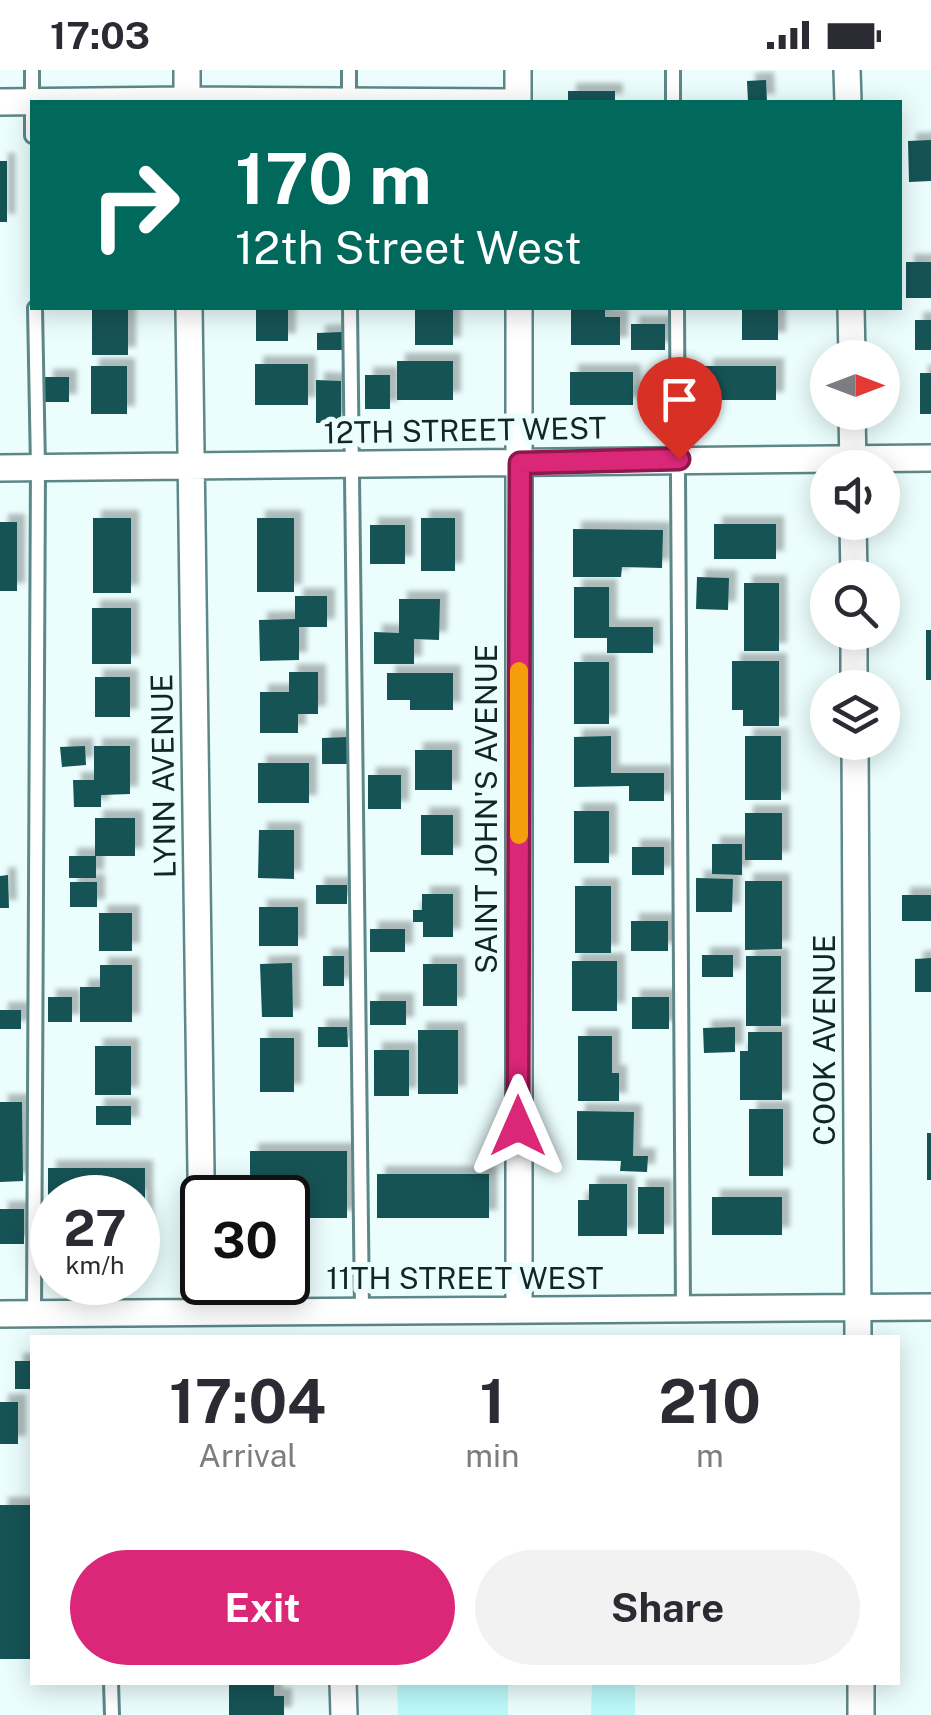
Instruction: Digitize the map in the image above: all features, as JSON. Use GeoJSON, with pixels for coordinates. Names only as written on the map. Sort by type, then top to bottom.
{"type":"FeatureCollection","features":[{"type":"Feature","properties":{"kind":"street"},"geometry":{"type":"LineString","coordinates":[[187,70],[187,100]]}},
{"type":"Feature","properties":{"kind":"street"},"geometry":{"type":"LineString","coordinates":[[518,70],[518,100]]}},
{"type":"Feature","properties":{"kind":"street"},"geometry":{"type":"LineString","coordinates":[[848,70],[848,100]]}},
{"type":"Feature","properties":{"kind":"street"},"geometry":{"type":"LineString","coordinates":[[0,102],[30,102]]}},
{"type":"Feature","properties":{"kind":"street","name":"LYNN AVENUE"},"geometry":{"type":"LineString","coordinates":[[189,310],[201,1175]]}},
{"type":"Feature","properties":{"kind":"street","name":"SAINT JOHN'S AVENUE"},"geometry":{"type":"LineString","coordinates":[[518,1310],[519,310]]}},
{"type":"Feature","properties":{"kind":"street"},"geometry":{"type":"LineString","coordinates":[[851,310],[852,340]]}},
{"type":"Feature","properties":{"kind":"street","name":"12TH STREET WEST"},"geometry":{"type":"LineString","coordinates":[[900,460],[931,458]]}},
{"type":"Feature","properties":{"kind":"street","name":"12TH STREET WEST"},"geometry":{"type":"LineString","coordinates":[[0,468],[679,459],[810,462]]}},
{"type":"Feature","properties":{"kind":"street","name":"COOK AVENUE"},"geometry":{"type":"LineString","coordinates":[[854,760],[858,1335]]}},
{"type":"Feature","properties":{"kind":"street"},"geometry":{"type":"LineString","coordinates":[[204,1305],[204,1312]]}},
{"type":"Feature","properties":{"kind":"street","name":"11TH STREET WEST"},"geometry":{"type":"LineString","coordinates":[[0,1314],[931,1307]]}},
{"type":"Feature","properties":{"kind":"street"},"geometry":{"type":"LineString","coordinates":[[344,1685],[344,1715]]}},
{"type":"Feature","properties":{"kind":"street"},"geometry":{"type":"LineString","coordinates":[[861,1685],[861,1715]]}},
{"type":"Feature","properties":{"kind":"lane"},"geometry":{"type":"LineString","coordinates":[[32,70],[32,100]]}},
{"type":"Feature","properties":{"kind":"lane"},"geometry":{"type":"LineString","coordinates":[[348,70],[348,100]]}},
{"type":"Feature","properties":{"kind":"lane"},"geometry":{"type":"LineString","coordinates":[[673,70],[673,100]]}},
{"type":"Feature","properties":{"kind":"lane"},"geometry":{"type":"LineString","coordinates":[[34,1314],[38,468],[35,310]]}},
{"type":"Feature","properties":{"kind":"lane"},"geometry":{"type":"LineString","coordinates":[[350,310],[362,1311]]}},
{"type":"Feature","properties":{"kind":"lane"},"geometry":{"type":"LineString","coordinates":[[677,310],[683,1308]]}},
{"type":"Feature","properties":{"kind":"lane"},"geometry":{"type":"LineString","coordinates":[[111,1685],[112,1715]]}},
{"type":"Feature","properties":{"kind":"shaded area"},"geometry":{"type":"Polygon","coordinates":[[[397,1685],[508,1685],[508,1715],[398,1715],[397,1685]]]}},
{"type":"Feature","properties":{"kind":"shaded area"},"geometry":{"type":"Polygon","coordinates":[[[592,1685],[635,1685],[635,1715],[591,1715],[592,1685]]]}},
{"type":"Feature","properties":{"kind":"building"},"geometry":{"type":"Polygon","coordinates":[[[766,80],[767,100],[748,100],[747,81],[766,80]]]}},
{"type":"Feature","properties":{"kind":"building"},"geometry":{"type":"Polygon","coordinates":[[[568,91],[615,91],[615,100],[568,100],[568,91]]]}},
{"type":"Feature","properties":{"kind":"building"},"geometry":{"type":"Polygon","coordinates":[[[931,140],[931,181],[909,182],[908,141],[931,140]]]}},
{"type":"Feature","properties":{"kind":"building"},"geometry":{"type":"Polygon","coordinates":[[[0,161],[7,161],[7,222],[0,222],[0,161]]]}},
{"type":"Feature","properties":{"kind":"building"},"geometry":{"type":"Polygon","coordinates":[[[906,262],[931,262],[931,298],[906,298],[906,262]]]}},
{"type":"Feature","properties":{"kind":"building"},"geometry":{"type":"Polygon","coordinates":[[[92,310],[128,310],[128,355],[92,355],[92,310]]]}},
{"type":"Feature","properties":{"kind":"building"},"geometry":{"type":"Polygon","coordinates":[[[256,310],[288,310],[288,341],[256,341],[256,310]]]}},
{"type":"Feature","properties":{"kind":"building"},"geometry":{"type":"Polygon","coordinates":[[[415,310],[453,310],[453,345],[415,345],[415,310]]]}},
{"type":"Feature","properties":{"kind":"building"},"geometry":{"type":"Polygon","coordinates":[[[571,310],[605,310],[605,317],[620,317],[620,345],[571,345],[571,310]]]}},
{"type":"Feature","properties":{"kind":"building"},"geometry":{"type":"Polygon","coordinates":[[[742,310],[778,310],[778,340],[742,340],[742,310]]]}},
{"type":"Feature","properties":{"kind":"building"},"geometry":{"type":"Polygon","coordinates":[[[915,320],[931,320],[931,350],[915,350],[915,320]]]}},
{"type":"Feature","properties":{"kind":"building"},"geometry":{"type":"Polygon","coordinates":[[[631,324],[665,324],[665,350],[631,350],[631,324]]]}},
{"type":"Feature","properties":{"kind":"building"},"geometry":{"type":"Polygon","coordinates":[[[342,332],[342,350],[317,350],[317,333],[342,332]]]}},
{"type":"Feature","properties":{"kind":"building"},"geometry":{"type":"Polygon","coordinates":[[[397,361],[453,361],[453,400],[397,400],[397,361]]]}},
{"type":"Feature","properties":{"kind":"building"},"geometry":{"type":"Polygon","coordinates":[[[255,364],[308,364],[308,405],[255,405],[255,364]]]}},
{"type":"Feature","properties":{"kind":"building"},"geometry":{"type":"Polygon","coordinates":[[[91,366],[127,366],[127,414],[91,414],[91,366]]]}},
{"type":"Feature","properties":{"kind":"building"},"geometry":{"type":"Polygon","coordinates":[[[705,366],[776,366],[776,400],[705,400],[705,366]]]}},
{"type":"Feature","properties":{"kind":"building"},"geometry":{"type":"Polygon","coordinates":[[[570,372],[633,372],[633,405],[570,405],[570,372]]]}},
{"type":"Feature","properties":{"kind":"building"},"geometry":{"type":"Polygon","coordinates":[[[920,373],[931,373],[931,414],[920,414],[920,373]]]}},
{"type":"Feature","properties":{"kind":"building"},"geometry":{"type":"Polygon","coordinates":[[[365,375],[390,375],[390,409],[365,409],[365,375]]]}},
{"type":"Feature","properties":{"kind":"building"},"geometry":{"type":"Polygon","coordinates":[[[45,377],[69,377],[69,402],[45,402],[45,377]]]}},
{"type":"Feature","properties":{"kind":"building"},"geometry":{"type":"Polygon","coordinates":[[[316,380],[341,381],[341,423],[316,423],[316,380]]]}},
{"type":"Feature","properties":{"kind":"building"},"geometry":{"type":"Polygon","coordinates":[[[93,518],[131,518],[131,593],[93,593],[93,518]]]}},
{"type":"Feature","properties":{"kind":"building"},"geometry":{"type":"Polygon","coordinates":[[[257,518],[294,518],[294,592],[257,592],[257,518]]]}},
{"type":"Feature","properties":{"kind":"building"},"geometry":{"type":"Polygon","coordinates":[[[421,518],[455,518],[455,571],[421,571],[421,518]]]}},
{"type":"Feature","properties":{"kind":"building"},"geometry":{"type":"Polygon","coordinates":[[[0,522],[17,522],[17,591],[0,591],[0,522]]]}},
{"type":"Feature","properties":{"kind":"building"},"geometry":{"type":"Polygon","coordinates":[[[714,524],[776,524],[776,559],[714,559],[714,524]]]}},
{"type":"Feature","properties":{"kind":"building"},"geometry":{"type":"Polygon","coordinates":[[[370,525],[405,525],[405,564],[370,564],[370,525]]]}},
{"type":"Feature","properties":{"kind":"building"},"geometry":{"type":"Polygon","coordinates":[[[573,529],[663,530],[662,568],[622,567],[621,577],[573,577],[573,529]]]}},
{"type":"Feature","properties":{"kind":"building"},"geometry":{"type":"Polygon","coordinates":[[[697,577],[729,578],[728,610],[696,609],[697,577]]]}},
{"type":"Feature","properties":{"kind":"building"},"geometry":{"type":"Polygon","coordinates":[[[744,583],[779,583],[779,651],[744,651],[744,583]]]}},
{"type":"Feature","properties":{"kind":"building"},"geometry":{"type":"Polygon","coordinates":[[[574,587],[609,587],[609,627],[653,627],[653,653],[607,653],[607,638],[574,638],[574,587]]]}},
{"type":"Feature","properties":{"kind":"building"},"geometry":{"type":"Polygon","coordinates":[[[295,596],[327,596],[327,627],[299,627],[299,660],[260,661],[259,620],[295,619],[295,596]]]}},
{"type":"Feature","properties":{"kind":"building"},"geometry":{"type":"Polygon","coordinates":[[[399,599],[440,599],[439,640],[414,639],[414,664],[374,664],[374,632],[399,633],[399,599]]]}},
{"type":"Feature","properties":{"kind":"building"},"geometry":{"type":"Polygon","coordinates":[[[92,608],[131,608],[131,664],[92,664],[92,608]]]}},
{"type":"Feature","properties":{"kind":"building"},"geometry":{"type":"Polygon","coordinates":[[[926,630],[931,630],[931,680],[926,680],[926,630]]]}},
{"type":"Feature","properties":{"kind":"building"},"geometry":{"type":"Polygon","coordinates":[[[732,661],[779,661],[779,726],[743,726],[743,710],[732,710],[732,661]]]}},
{"type":"Feature","properties":{"kind":"building"},"geometry":{"type":"Polygon","coordinates":[[[574,662],[609,662],[609,724],[574,724],[574,662]]]}},
{"type":"Feature","properties":{"kind":"building"},"geometry":{"type":"Polygon","coordinates":[[[289,672],[318,672],[318,714],[298,714],[298,733],[260,733],[260,692],[289,692],[289,672]]]}},
{"type":"Feature","properties":{"kind":"building"},"geometry":{"type":"Polygon","coordinates":[[[387,673],[453,673],[453,710],[410,710],[410,700],[387,700],[387,673]]]}},
{"type":"Feature","properties":{"kind":"building"},"geometry":{"type":"Polygon","coordinates":[[[95,677],[130,677],[130,717],[95,717],[95,677]]]}},
{"type":"Feature","properties":{"kind":"building"},"geometry":{"type":"Polygon","coordinates":[[[611,736],[611,773],[664,773],[664,801],[629,801],[629,786],[574,787],[574,737],[611,736]]]}},
{"type":"Feature","properties":{"kind":"building"},"geometry":{"type":"Polygon","coordinates":[[[745,736],[781,736],[781,800],[745,800],[745,736]]]}},
{"type":"Feature","properties":{"kind":"building"},"geometry":{"type":"Polygon","coordinates":[[[348,737],[348,764],[322,764],[322,738],[348,737]]]}},
{"type":"Feature","properties":{"kind":"building"},"geometry":{"type":"Polygon","coordinates":[[[85,746],[86,765],[62,767],[60,747],[85,746]]]}},
{"type":"Feature","properties":{"kind":"building"},"geometry":{"type":"Polygon","coordinates":[[[94,746],[130,746],[130,794],[101,795],[101,807],[74,807],[73,780],[94,780],[94,746]]]}},
{"type":"Feature","properties":{"kind":"building"},"geometry":{"type":"Polygon","coordinates":[[[415,750],[452,750],[452,790],[415,790],[415,750]]]}},
{"type":"Feature","properties":{"kind":"building"},"geometry":{"type":"Polygon","coordinates":[[[258,763],[309,763],[309,803],[258,803],[258,763]]]}},
{"type":"Feature","properties":{"kind":"building"},"geometry":{"type":"Polygon","coordinates":[[[368,775],[401,775],[401,809],[368,809],[368,775]]]}},
{"type":"Feature","properties":{"kind":"building"},"geometry":{"type":"Polygon","coordinates":[[[574,811],[609,811],[609,863],[574,863],[574,811]]]}},
{"type":"Feature","properties":{"kind":"building"},"geometry":{"type":"Polygon","coordinates":[[[745,813],[782,813],[782,860],[745,860],[745,813]]]}},
{"type":"Feature","properties":{"kind":"building"},"geometry":{"type":"Polygon","coordinates":[[[421,815],[453,815],[453,855],[421,855],[421,815]]]}},
{"type":"Feature","properties":{"kind":"building"},"geometry":{"type":"Polygon","coordinates":[[[95,818],[135,818],[135,856],[96,856],[96,878],[69,878],[69,856],[95,856],[95,818]]]}},
{"type":"Feature","properties":{"kind":"building"},"geometry":{"type":"Polygon","coordinates":[[[259,830],[294,830],[294,879],[258,878],[259,830]]]}},
{"type":"Feature","properties":{"kind":"building"},"geometry":{"type":"Polygon","coordinates":[[[712,844],[742,844],[742,875],[712,874],[712,844]]]}},
{"type":"Feature","properties":{"kind":"building"},"geometry":{"type":"Polygon","coordinates":[[[632,847],[664,847],[664,875],[632,875],[632,847]]]}},
{"type":"Feature","properties":{"kind":"building"},"geometry":{"type":"Polygon","coordinates":[[[8,875],[9,908],[0,908],[0,876],[8,875]]]}},
{"type":"Feature","properties":{"kind":"building"},"geometry":{"type":"Polygon","coordinates":[[[696,878],[733,879],[732,912],[696,912],[696,878]]]}},
{"type":"Feature","properties":{"kind":"building"},"geometry":{"type":"Polygon","coordinates":[[[745,881],[782,881],[782,949],[745,950],[745,881]]]}},
{"type":"Feature","properties":{"kind":"building"},"geometry":{"type":"Polygon","coordinates":[[[70,882],[97,882],[97,907],[70,907],[70,882]]]}},
{"type":"Feature","properties":{"kind":"building"},"geometry":{"type":"Polygon","coordinates":[[[316,885],[347,885],[347,904],[316,904],[316,885]]]}},
{"type":"Feature","properties":{"kind":"building"},"geometry":{"type":"Polygon","coordinates":[[[575,886],[611,886],[611,953],[575,953],[575,886]]]}},
{"type":"Feature","properties":{"kind":"building"},"geometry":{"type":"Polygon","coordinates":[[[422,894],[453,894],[453,937],[423,937],[423,922],[413,922],[413,910],[422,910],[422,894]]]}},
{"type":"Feature","properties":{"kind":"building"},"geometry":{"type":"Polygon","coordinates":[[[902,895],[931,895],[931,921],[902,921],[902,895]]]}},
{"type":"Feature","properties":{"kind":"building"},"geometry":{"type":"Polygon","coordinates":[[[259,907],[298,907],[298,946],[259,946],[259,907]]]}},
{"type":"Feature","properties":{"kind":"building"},"geometry":{"type":"Polygon","coordinates":[[[99,913],[132,913],[132,951],[99,951],[99,913]]]}},
{"type":"Feature","properties":{"kind":"building"},"geometry":{"type":"Polygon","coordinates":[[[631,921],[668,921],[668,951],[631,951],[631,921]]]}},
{"type":"Feature","properties":{"kind":"building"},"geometry":{"type":"Polygon","coordinates":[[[370,929],[405,929],[405,952],[370,952],[370,929]]]}},
{"type":"Feature","properties":{"kind":"building"},"geometry":{"type":"Polygon","coordinates":[[[702,955],[733,955],[733,977],[702,977],[702,955]]]}},
{"type":"Feature","properties":{"kind":"building"},"geometry":{"type":"Polygon","coordinates":[[[323,956],[344,956],[344,986],[323,986],[323,956]]]}},
{"type":"Feature","properties":{"kind":"building"},"geometry":{"type":"Polygon","coordinates":[[[746,956],[781,956],[781,1026],[746,1026],[746,956]]]}},
{"type":"Feature","properties":{"kind":"building"},"geometry":{"type":"Polygon","coordinates":[[[931,958],[931,992],[915,992],[915,959],[931,958]]]}},
{"type":"Feature","properties":{"kind":"building"},"geometry":{"type":"Polygon","coordinates":[[[572,961],[617,961],[617,1011],[572,1011],[572,961]]]}},
{"type":"Feature","properties":{"kind":"building"},"geometry":{"type":"Polygon","coordinates":[[[292,963],[293,1017],[262,1017],[260,964],[292,963]]]}},
{"type":"Feature","properties":{"kind":"building"},"geometry":{"type":"Polygon","coordinates":[[[423,964],[457,964],[457,1006],[423,1006],[423,964]]]}},
{"type":"Feature","properties":{"kind":"building"},"geometry":{"type":"Polygon","coordinates":[[[100,965],[132,965],[132,1022],[80,1022],[80,987],[100,987],[100,965]]]}},
{"type":"Feature","properties":{"kind":"building"},"geometry":{"type":"Polygon","coordinates":[[[48,997],[72,997],[72,1022],[48,1022],[48,997]]]}},
{"type":"Feature","properties":{"kind":"building"},"geometry":{"type":"Polygon","coordinates":[[[632,997],[669,997],[669,1029],[632,1029],[632,997]]]}},
{"type":"Feature","properties":{"kind":"building"},"geometry":{"type":"Polygon","coordinates":[[[370,1001],[406,1001],[406,1025],[370,1025],[370,1001]]]}},
{"type":"Feature","properties":{"kind":"building"},"geometry":{"type":"Polygon","coordinates":[[[0,1010],[21,1010],[21,1029],[0,1029],[0,1010]]]}},
{"type":"Feature","properties":{"kind":"building"},"geometry":{"type":"Polygon","coordinates":[[[318,1027],[347,1027],[348,1047],[318,1047],[318,1027]]]}},
{"type":"Feature","properties":{"kind":"building"},"geometry":{"type":"Polygon","coordinates":[[[735,1027],[735,1052],[704,1053],[703,1028],[735,1027]]]}},
{"type":"Feature","properties":{"kind":"building"},"geometry":{"type":"Polygon","coordinates":[[[418,1030],[458,1030],[458,1094],[418,1094],[418,1030]]]}},
{"type":"Feature","properties":{"kind":"building"},"geometry":{"type":"Polygon","coordinates":[[[748,1032],[782,1032],[782,1100],[740,1100],[740,1051],[748,1051],[748,1032]]]}},
{"type":"Feature","properties":{"kind":"building"},"geometry":{"type":"Polygon","coordinates":[[[578,1036],[612,1036],[612,1073],[619,1073],[619,1101],[578,1101],[578,1036]]]}},
{"type":"Feature","properties":{"kind":"building"},"geometry":{"type":"Polygon","coordinates":[[[260,1038],[294,1038],[294,1092],[260,1092],[260,1038]]]}},
{"type":"Feature","properties":{"kind":"building"},"geometry":{"type":"Polygon","coordinates":[[[95,1046],[131,1046],[131,1095],[95,1095],[95,1046]]]}},
{"type":"Feature","properties":{"kind":"building"},"geometry":{"type":"Polygon","coordinates":[[[374,1050],[409,1050],[409,1096],[374,1096],[374,1050]]]}},
{"type":"Feature","properties":{"kind":"building"},"geometry":{"type":"Polygon","coordinates":[[[0,1102],[22,1102],[23,1181],[0,1182],[0,1102]]]}},
{"type":"Feature","properties":{"kind":"building"},"geometry":{"type":"Polygon","coordinates":[[[96,1106],[131,1106],[131,1125],[96,1125],[96,1106]]]}},
{"type":"Feature","properties":{"kind":"building"},"geometry":{"type":"Polygon","coordinates":[[[749,1109],[783,1109],[783,1176],[749,1176],[749,1109]]]}},
{"type":"Feature","properties":{"kind":"building"},"geometry":{"type":"Polygon","coordinates":[[[577,1111],[634,1112],[633,1156],[648,1156],[647,1172],[620,1171],[621,1161],[577,1160],[577,1111]]]}},
{"type":"Feature","properties":{"kind":"building"},"geometry":{"type":"Polygon","coordinates":[[[927,1133],[931,1133],[931,1180],[927,1180],[927,1133]]]}},
{"type":"Feature","properties":{"kind":"building"},"geometry":{"type":"Polygon","coordinates":[[[250,1151],[347,1151],[347,1218],[310,1218],[310,1175],[250,1175],[250,1151]]]}},
{"type":"Feature","properties":{"kind":"building"},"geometry":{"type":"Polygon","coordinates":[[[48,1168],[145,1168],[145,1175],[48,1175],[48,1168]]]}},
{"type":"Feature","properties":{"kind":"building"},"geometry":{"type":"Polygon","coordinates":[[[377,1174],[489,1174],[489,1218],[377,1218],[377,1174]]]}},
{"type":"Feature","properties":{"kind":"building"},"geometry":{"type":"Polygon","coordinates":[[[589,1184],[627,1184],[627,1236],[578,1236],[578,1200],[589,1200],[589,1184]]]}},
{"type":"Feature","properties":{"kind":"building"},"geometry":{"type":"Polygon","coordinates":[[[638,1187],[664,1187],[664,1234],[638,1234],[638,1187]]]}},
{"type":"Feature","properties":{"kind":"building"},"geometry":{"type":"Polygon","coordinates":[[[712,1197],[782,1197],[782,1235],[712,1235],[712,1197]]]}},
{"type":"Feature","properties":{"kind":"building"},"geometry":{"type":"Polygon","coordinates":[[[0,1209],[24,1209],[24,1244],[0,1244],[0,1209]]]}},
{"type":"Feature","properties":{"kind":"building"},"geometry":{"type":"Polygon","coordinates":[[[15,1361],[30,1361],[30,1389],[15,1389],[15,1361]]]}},
{"type":"Feature","properties":{"kind":"building"},"geometry":{"type":"Polygon","coordinates":[[[0,1402],[18,1402],[18,1444],[0,1444],[0,1402]]]}},
{"type":"Feature","properties":{"kind":"building"},"geometry":{"type":"Polygon","coordinates":[[[0,1505],[30,1505],[30,1659],[0,1659],[0,1505]]]}},
{"type":"Feature","properties":{"kind":"building"},"geometry":{"type":"Polygon","coordinates":[[[229,1685],[274,1685],[274,1696],[284,1696],[284,1715],[229,1715],[229,1685]]]}},
{"type":"Feature","properties":{"kind":"slow traffic"},"geometry":{"type":"LineString","coordinates":[[519,671],[519,835]]}},
{"type":"Feature","properties":{"kind":"route"},"geometry":{"type":"LineString","coordinates":[[518,1126],[520,463],[679,459]]}}]}
